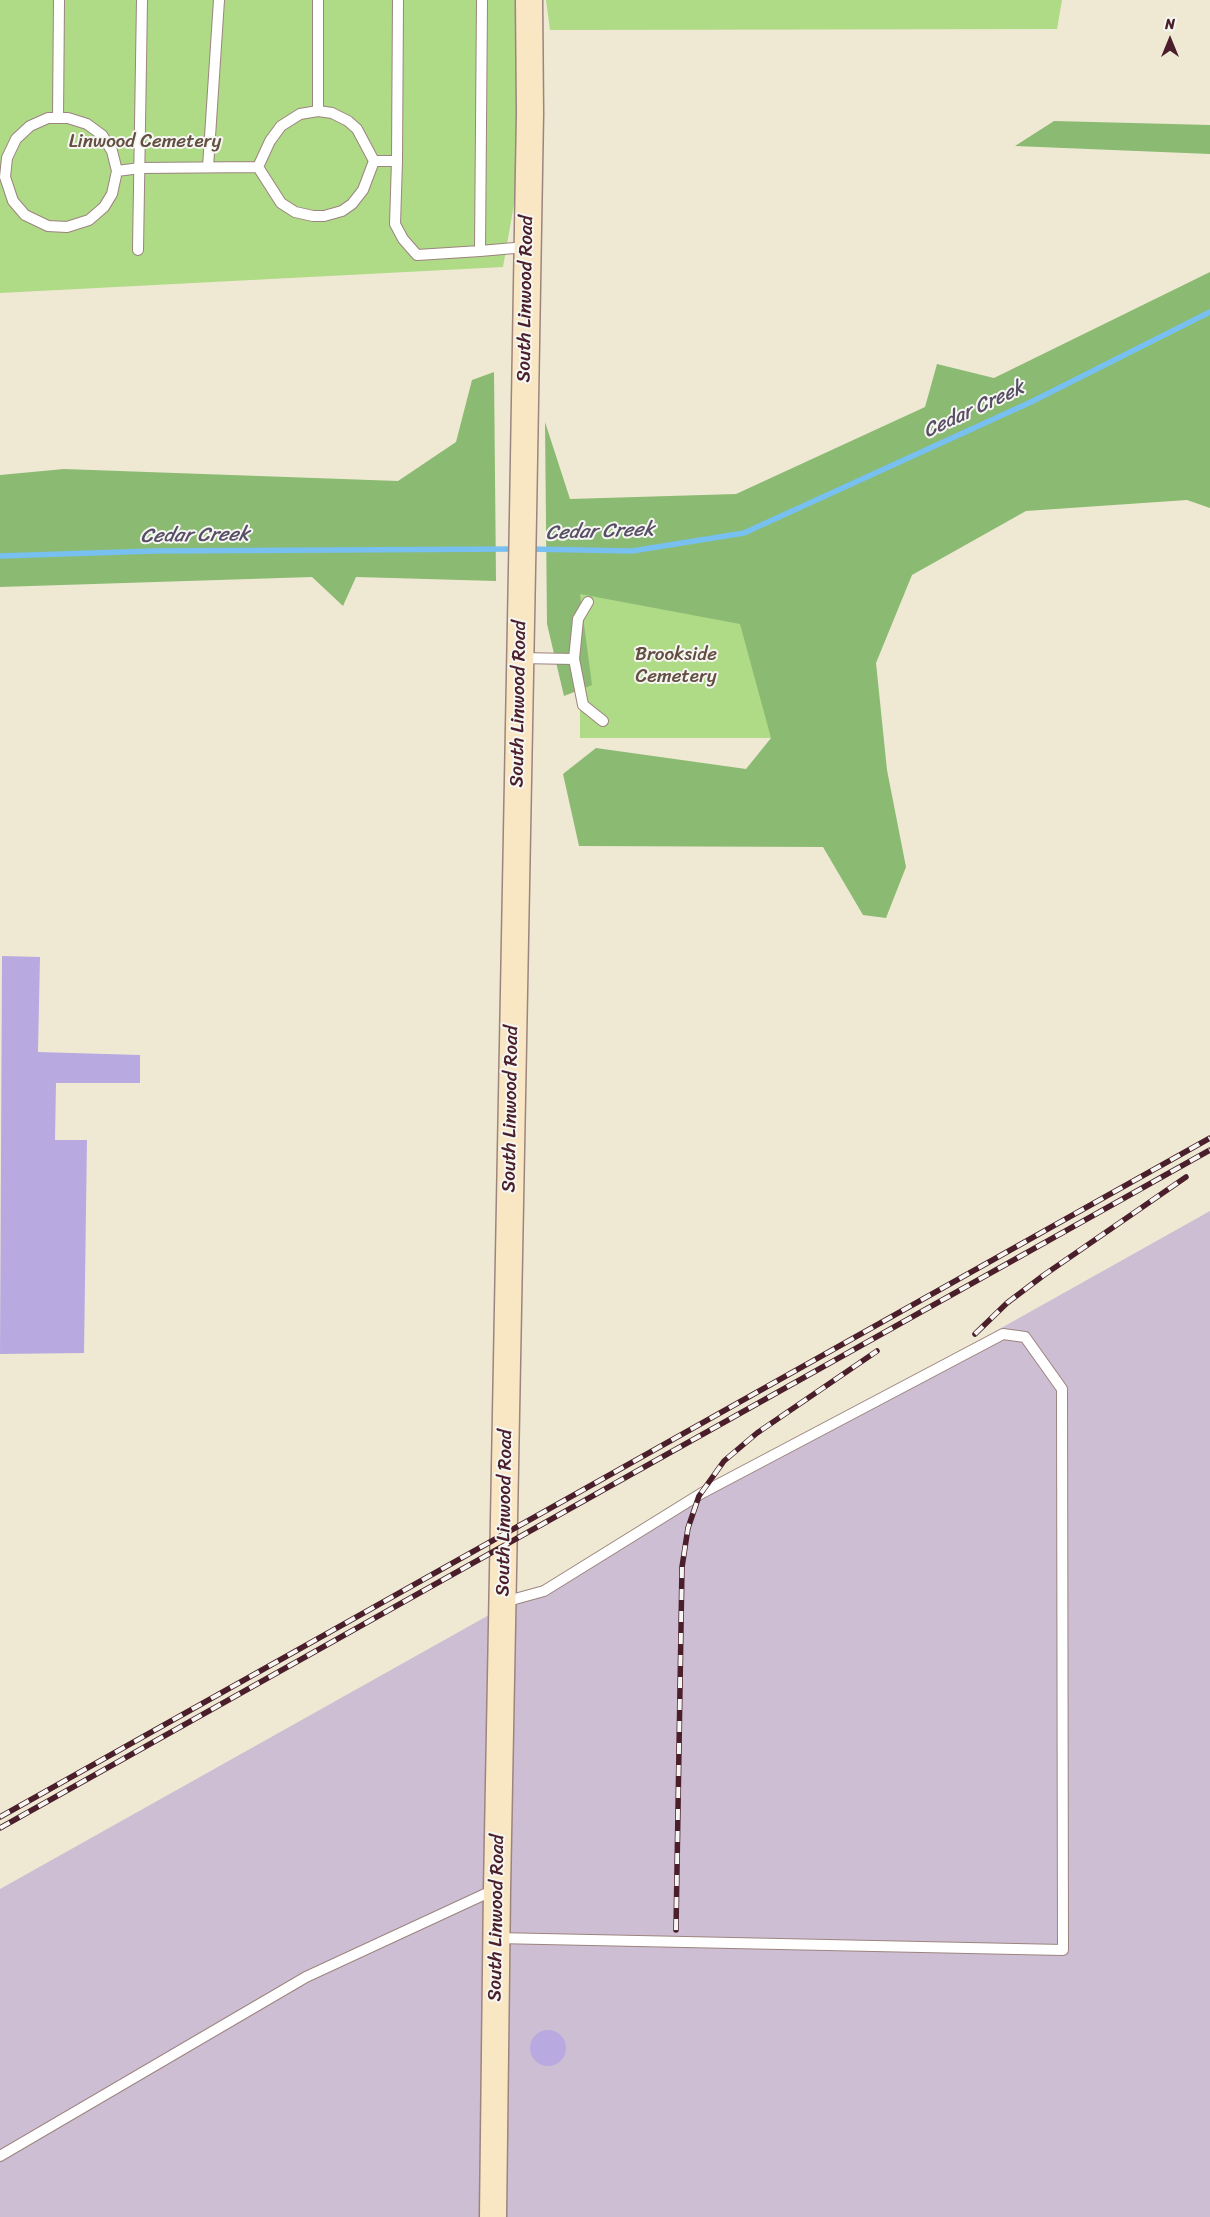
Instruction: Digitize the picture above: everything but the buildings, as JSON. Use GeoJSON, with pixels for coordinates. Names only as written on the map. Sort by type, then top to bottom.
{"type":"FeatureCollection","features":[{"type":"Feature","properties":{"kind":"main road","name":"South Linwood Road"},"geometry":{"type":"LineString","coordinates":[[493,2217],[496,1938],[504,1602],[526,247],[530,113],[529,0]]}},
{"type":"Feature","properties":{"kind":"lane"},"geometry":{"type":"LineString","coordinates":[[58,118],[59,0]]}},
{"type":"Feature","properties":{"kind":"lane"},"geometry":{"type":"LineString","coordinates":[[138,250],[142,0]]}},
{"type":"Feature","properties":{"kind":"lane"},"geometry":{"type":"LineString","coordinates":[[208,167],[219,0]]}},
{"type":"Feature","properties":{"kind":"lane"},"geometry":{"type":"LineString","coordinates":[[318,0],[318,111]]}},
{"type":"Feature","properties":{"kind":"lane"},"geometry":{"type":"LineString","coordinates":[[398,0],[395,224],[403,239],[417,255],[526,247]]}},
{"type":"Feature","properties":{"kind":"lane"},"geometry":{"type":"LineString","coordinates":[[480,251],[482,0]]}},
{"type":"Feature","properties":{"kind":"lane"},"geometry":{"type":"LineString","coordinates":[[318,111],[332,113],[348,121],[357,129],[374,161],[364,190],[352,204],[342,211],[324,216],[312,216],[295,212],[281,203],[258,166],[270,140],[281,126],[300,114],[318,111]]}},
{"type":"Feature","properties":{"kind":"lane"},"geometry":{"type":"LineString","coordinates":[[48,118],[58,118],[68,118],[87,124],[102,136],[112,151],[117,171],[112,194],[104,208],[89,220],[67,228],[48,226],[25,215],[13,201],[3,176],[7,158],[16,139],[30,126],[48,118]]}},
{"type":"Feature","properties":{"kind":"lane"},"geometry":{"type":"LineString","coordinates":[[374,161],[396,161]]}},
{"type":"Feature","properties":{"kind":"lane"},"geometry":{"type":"LineString","coordinates":[[117,171],[140,168],[258,166]]}},
{"type":"Feature","properties":{"kind":"lane"},"geometry":{"type":"LineString","coordinates":[[588,602],[578,618],[574,659],[583,705],[603,721]]}},
{"type":"Feature","properties":{"kind":"lane"},"geometry":{"type":"LineString","coordinates":[[520,658],[574,659]]}},
{"type":"Feature","properties":{"kind":"lane"},"geometry":{"type":"LineString","coordinates":[[496,1938],[1063,1950],[1062,1390],[1026,1337],[1003,1334],[702,1493],[544,1591],[504,1602]]}},
{"type":"Feature","properties":{"kind":"lane"},"geometry":{"type":"LineString","coordinates":[[0,2156],[306,1977],[497,1889]]}},
{"type":"Feature","properties":{"kind":"shaded area"},"geometry":{"type":"Polygon","coordinates":[[[1210,1211],[1210,2217],[0,2217],[0,1889],[1210,1211]]]}},
{"type":"Feature","properties":{"kind":"green space","name":"Linwood Cemetery"},"geometry":{"type":"Polygon","coordinates":[[[0,0],[529,0],[530,113],[503,267],[0,293],[0,0]]]}},
{"type":"Feature","properties":{"kind":"green space"},"geometry":{"type":"Polygon","coordinates":[[[546,0],[1062,0],[1057,29],[550,30],[546,0]]]}},
{"type":"Feature","properties":{"kind":"green space"},"geometry":{"type":"Polygon","coordinates":[[[1054,121],[1210,125],[1210,154],[1015,146],[1054,121]]]}},
{"type":"Feature","properties":{"kind":"green space"},"geometry":{"type":"Polygon","coordinates":[[[1210,272],[1210,508],[1187,500],[1026,511],[912,575],[876,663],[887,770],[906,867],[886,918],[863,915],[823,847],[579,846],[563,774],[596,748],[746,769],[771,738],[740,624],[580,594],[592,685],[564,696],[547,624],[545,422],[570,499],[736,494],[925,407],[937,364],[994,378],[1210,272]]]}},
{"type":"Feature","properties":{"kind":"green space"},"geometry":{"type":"Polygon","coordinates":[[[494,372],[496,581],[356,577],[343,606],[312,577],[0,587],[0,475],[64,469],[398,481],[456,442],[472,380],[494,372]]]}},
{"type":"Feature","properties":{"kind":"green space","name":"Brookside Cemetery"},"geometry":{"type":"Polygon","coordinates":[[[580,594],[771,594],[771,738],[580,738],[580,594]]]}},
{"type":"Feature","properties":{"kind":"waterway","name":"Cedar Creek"},"geometry":{"type":"LineString","coordinates":[[529,549],[632,551],[744,533],[1031,402],[1210,312]]}},
{"type":"Feature","properties":{"kind":"waterway","name":"Cedar Creek"},"geometry":{"type":"LineString","coordinates":[[0,556],[153,551],[517,549]]}},
{"type":"Feature","properties":{"kind":"railway"},"geometry":{"type":"LineString","coordinates":[[0,1817],[1210,1138]]}},
{"type":"Feature","properties":{"kind":"railway"},"geometry":{"type":"LineString","coordinates":[[0,1828],[1210,1150]]}},
{"type":"Feature","properties":{"kind":"railway"},"geometry":{"type":"LineString","coordinates":[[975,1334],[1007,1303],[1044,1275],[1186,1177]]}},
{"type":"Feature","properties":{"kind":"railway"},"geometry":{"type":"LineString","coordinates":[[676,1930],[682,1567],[688,1528],[699,1496],[724,1461],[757,1433],[877,1351]]}}]}
